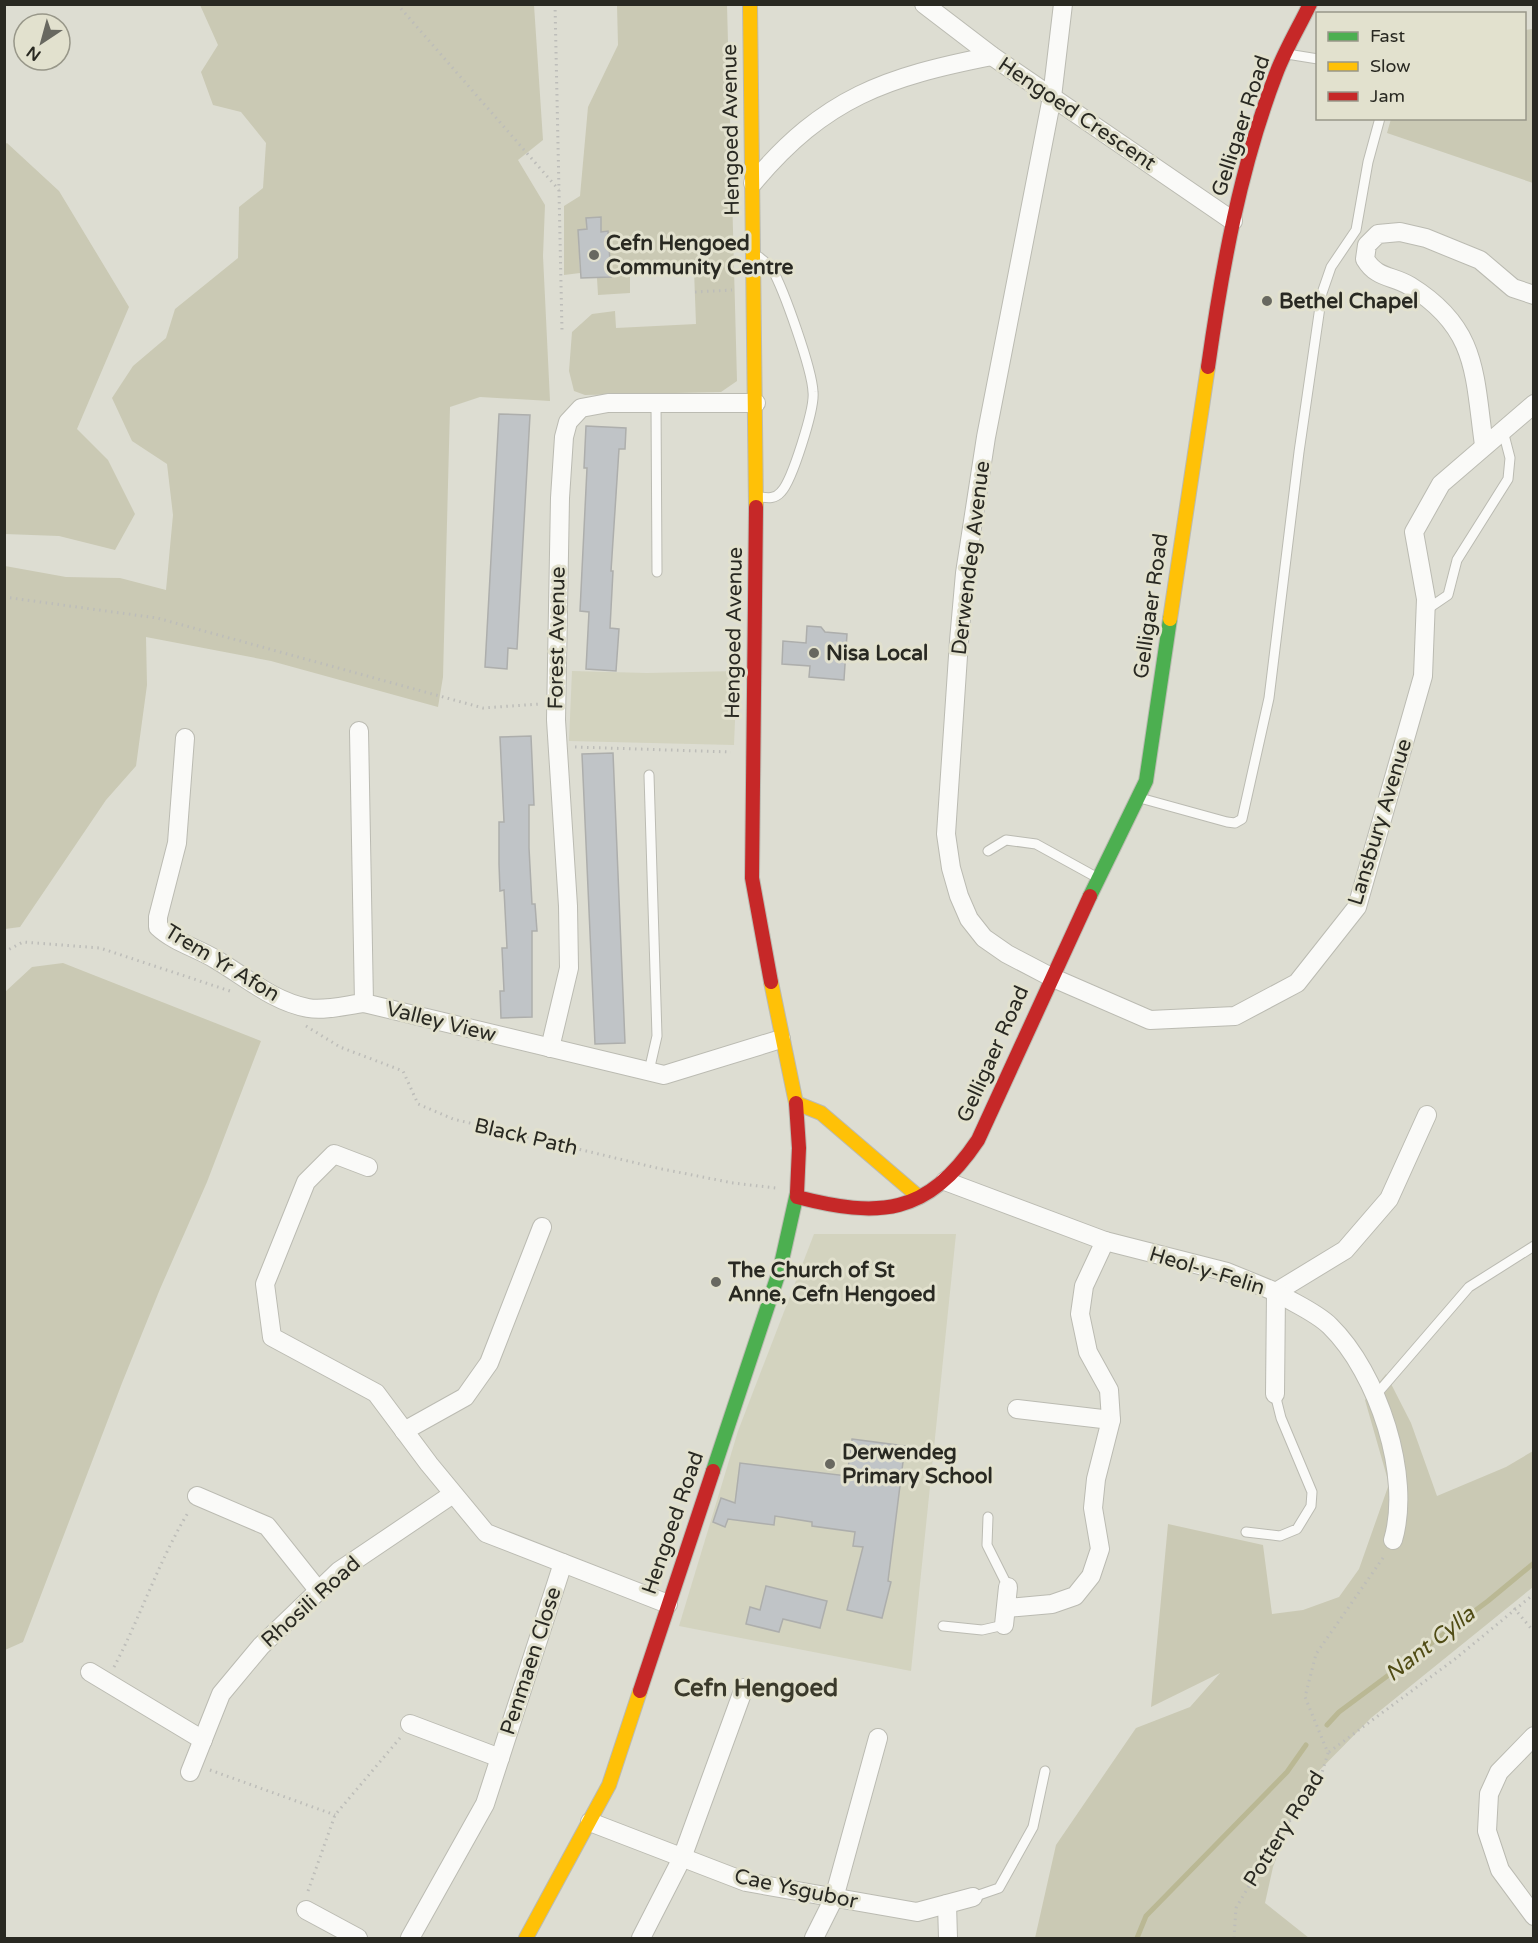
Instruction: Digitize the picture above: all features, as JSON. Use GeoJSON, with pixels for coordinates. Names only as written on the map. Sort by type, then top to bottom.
{"type":"FeatureCollection","features":[{"type":"Feature","properties":{"kind":"street","name":"Hengoed Avenue"},"geometry":{"type":"LineString","coordinates":[[750,4],[756,403],[752,878],[781,1039],[796,1103]]}},
{"type":"Feature","properties":{"kind":"street","name":"Hengoed Crescent"},"geometry":{"type":"LineString","coordinates":[[924,4],[992,56],[1233,221]]}},
{"type":"Feature","properties":{"kind":"street","name":"Derwendeg Avenue"},"geometry":{"type":"LineString","coordinates":[[1051,977],[992,943],[969,919],[951,868],[946,834],[966,573],[986,437],[1052,97],[1063,4]]}},
{"type":"Feature","properties":{"kind":"street","name":"Gelligaer Road"},"geometry":{"type":"LineString","coordinates":[[797,1195],[862,1211],[892,1206],[919,1197],[945,1180],[965,1162],[978,1140],[1051,977],[1146,781],[1212,338],[1233,221],[1259,124],[1286,54],[1310,4]]}},
{"type":"Feature","properties":{"kind":"street"},"geometry":{"type":"LineString","coordinates":[[753,183],[801,132],[849,99],[912,75],[992,56]]}},
{"type":"Feature","properties":{"kind":"street"},"geometry":{"type":"LineString","coordinates":[[1484,445],[1475,366],[1453,323],[1434,301],[1405,283],[1372,270],[1365,259],[1367,245],[1378,234],[1387,231],[1426,238],[1480,260],[1513,288],[1533,295]]}},
{"type":"Feature","properties":{"kind":"street","name":"Forest Avenue"},"geometry":{"type":"LineString","coordinates":[[550,1048],[569,968],[568,906],[556,702],[560,498],[564,437],[568,422],[581,408],[608,403],[756,403]]}},
{"type":"Feature","properties":{"kind":"street","name":"Lansbury Avenue"},"geometry":{"type":"LineString","coordinates":[[1051,977],[1150,1020],[1235,1016],[1297,982],[1357,907],[1423,676],[1426,599],[1414,532],[1441,484],[1533,404]]}},
{"type":"Feature","properties":{"kind":"street","name":"Valley View"},"geometry":{"type":"LineString","coordinates":[[359,731],[364,1003],[664,1075],[781,1039]]}},
{"type":"Feature","properties":{"kind":"street","name":"Trem Yr Afon"},"geometry":{"type":"LineString","coordinates":[[185,738],[177,843],[158,927],[165,934],[213,958],[259,990],[284,1001],[310,1008],[364,1003]]}},
{"type":"Feature","properties":{"kind":"street"},"geometry":{"type":"LineString","coordinates":[[796,1103],[821,1113],[919,1197]]}},
{"type":"Feature","properties":{"kind":"street","name":"Hengoed Road"},"geometry":{"type":"LineString","coordinates":[[526,1938],[609,1785],[780,1269],[797,1195],[799,1148],[796,1103]]}},
{"type":"Feature","properties":{"kind":"street","name":"Heol-y-Felin"},"geometry":{"type":"LineString","coordinates":[[945,1180],[1104,1241],[1227,1272],[1276,1292],[1344,1250],[1389,1199],[1427,1115]]}},
{"type":"Feature","properties":{"kind":"street"},"geometry":{"type":"LineString","coordinates":[[368,1167],[334,1154],[306,1182],[265,1284],[272,1337],[376,1393],[453,1494],[486,1533],[668,1604]]}},
{"type":"Feature","properties":{"kind":"street"},"geometry":{"type":"LineString","coordinates":[[404,1431],[465,1397],[489,1364],[542,1227]]}},
{"type":"Feature","properties":{"kind":"street"},"geometry":{"type":"LineString","coordinates":[[1008,1587],[1006,1617],[1075,1596],[1091,1576],[1100,1549],[1093,1508],[1096,1479],[1111,1420],[1109,1390],[1088,1352],[1080,1314],[1084,1286],[1104,1241]]}},
{"type":"Feature","properties":{"kind":"street"},"geometry":{"type":"LineString","coordinates":[[1275,1394],[1276,1292]]}},
{"type":"Feature","properties":{"kind":"street"},"geometry":{"type":"LineString","coordinates":[[1276,1292],[1330,1326],[1360,1364],[1387,1427],[1396,1472],[1399,1519],[1393,1540]]}},
{"type":"Feature","properties":{"kind":"street"},"geometry":{"type":"LineString","coordinates":[[1017,1409],[1111,1420]]}},
{"type":"Feature","properties":{"kind":"street","name":"Rhosili Road"},"geometry":{"type":"LineString","coordinates":[[192,1768],[221,1694],[261,1646],[339,1571],[453,1494]]}},
{"type":"Feature","properties":{"kind":"street"},"geometry":{"type":"LineString","coordinates":[[197,1496],[267,1526],[318,1590]]}},
{"type":"Feature","properties":{"kind":"street","name":"Penmaen Close"},"geometry":{"type":"LineString","coordinates":[[410,1938],[485,1804],[563,1563]]}},
{"type":"Feature","properties":{"kind":"street"},"geometry":{"type":"LineString","coordinates":[[90,1672],[203,1740]]}},
{"type":"Feature","properties":{"kind":"street"},"geometry":{"type":"LineString","coordinates":[[641,1938],[682,1857],[744,1688]]}},
{"type":"Feature","properties":{"kind":"street","name":"Penmaen Close"},"geometry":{"type":"LineString","coordinates":[[410,1724],[500,1758]]}},
{"type":"Feature","properties":{"kind":"street"},"geometry":{"type":"LineString","coordinates":[[1533,1736],[1499,1772],[1489,1794],[1487,1831],[1500,1870],[1533,1916]]}},
{"type":"Feature","properties":{"kind":"street"},"geometry":{"type":"LineString","coordinates":[[814,1938],[834,1898],[878,1738]]}},
{"type":"Feature","properties":{"kind":"street","name":"Cae Ysgubor"},"geometry":{"type":"LineString","coordinates":[[590,1822],[746,1882],[916,1912],[973,1897]]}},
{"type":"Feature","properties":{"kind":"street"},"geometry":{"type":"LineString","coordinates":[[947,1904],[948,1938]]}},
{"type":"Feature","properties":{"kind":"street"},"geometry":{"type":"LineString","coordinates":[[306,1910],[358,1938]]}},
{"type":"Feature","properties":{"kind":"lane"},"geometry":{"type":"LineString","coordinates":[[1286,54],[1316,59]]}},
{"type":"Feature","properties":{"kind":"lane"},"geometry":{"type":"LineString","coordinates":[[1138,798],[1227,822],[1235,823],[1242,819],[1269,698],[1299,452],[1322,293],[1331,267],[1349,240],[1359,218],[1368,162],[1379,120]]}},
{"type":"Feature","properties":{"kind":"lane"},"geometry":{"type":"LineString","coordinates":[[1349,240],[1367,245]]}},
{"type":"Feature","properties":{"kind":"lane"},"geometry":{"type":"LineString","coordinates":[[754,254],[771,267],[782,293],[814,393],[809,420],[782,492],[773,498],[756,497]]}},
{"type":"Feature","properties":{"kind":"lane"},"geometry":{"type":"LineString","coordinates":[[656,403],[657,572]]}},
{"type":"Feature","properties":{"kind":"lane"},"geometry":{"type":"LineString","coordinates":[[1425,610],[1448,595],[1457,560],[1508,479],[1510,458],[1503,431]]}},
{"type":"Feature","properties":{"kind":"lane"},"geometry":{"type":"LineString","coordinates":[[649,1071],[657,1036],[650,775]]}},
{"type":"Feature","properties":{"kind":"lane"},"geometry":{"type":"LineString","coordinates":[[988,851],[1006,840],[1036,844],[1098,879]]}},
{"type":"Feature","properties":{"kind":"lane"},"geometry":{"type":"LineString","coordinates":[[1375,1396],[1469,1287],[1533,1246]]}},
{"type":"Feature","properties":{"kind":"lane"},"geometry":{"type":"LineString","coordinates":[[1246,1532],[1280,1536],[1298,1529],[1311,1506],[1312,1492],[1281,1418],[1275,1394]]}},
{"type":"Feature","properties":{"kind":"lane"},"geometry":{"type":"LineString","coordinates":[[988,1517],[987,1545],[1008,1587]]}},
{"type":"Feature","properties":{"kind":"lane"},"geometry":{"type":"LineString","coordinates":[[943,1626],[982,1630],[1006,1617]]}},
{"type":"Feature","properties":{"kind":"lane"},"geometry":{"type":"LineString","coordinates":[[973,1897],[999,1888],[1034,1827],[1045,1771]]}},
{"type":"Feature","properties":{"kind":"path"},"geometry":{"type":"LineString","coordinates":[[397,4],[561,191]]}},
{"type":"Feature","properties":{"kind":"path"},"geometry":{"type":"LineString","coordinates":[[555,4],[561,191],[562,331]]}},
{"type":"Feature","properties":{"kind":"path"},"geometry":{"type":"LineString","coordinates":[[695,292],[755,289]]}},
{"type":"Feature","properties":{"kind":"path"},"geometry":{"type":"LineString","coordinates":[[4,597],[157,618],[483,708],[556,702]]}},
{"type":"Feature","properties":{"kind":"path"},"geometry":{"type":"LineString","coordinates":[[557,747],[753,753]]}},
{"type":"Feature","properties":{"kind":"path"},"geometry":{"type":"LineString","coordinates":[[4,952],[23,942],[100,948],[236,993]]}},
{"type":"Feature","properties":{"kind":"path","name":"Black Path"},"geometry":{"type":"LineString","coordinates":[[299,1022],[340,1047],[404,1071],[418,1104],[453,1119],[657,1168],[797,1195]]}},
{"type":"Feature","properties":{"kind":"path"},"geometry":{"type":"LineString","coordinates":[[107,1682],[133,1632],[175,1533],[197,1496]]}},
{"type":"Feature","properties":{"kind":"path","name":"Pottery Road"},"geometry":{"type":"LineString","coordinates":[[1234,1938],[1236,1908],[1278,1837],[1320,1779],[1328,1753],[1305,1697],[1316,1654],[1380,1566],[1393,1540]]}},
{"type":"Feature","properties":{"kind":"path"},"geometry":{"type":"LineString","coordinates":[[1328,1753],[1455,1659],[1533,1594]]}},
{"type":"Feature","properties":{"kind":"path"},"geometry":{"type":"LineString","coordinates":[[1514,1608],[1533,1632]]}},
{"type":"Feature","properties":{"kind":"path"},"geometry":{"type":"LineString","coordinates":[[306,1910],[308,1890],[335,1815],[410,1724]]}},
{"type":"Feature","properties":{"kind":"path"},"geometry":{"type":"LineString","coordinates":[[192,1768],[335,1815]]}},
{"type":"Feature","properties":{"kind":"shaded area"},"geometry":{"type":"Polygon","coordinates":[[[200,5],[534,5],[543,140],[518,160],[545,205],[543,256],[550,401],[480,397],[450,407],[443,677],[438,707],[271,661],[146,637],[147,685],[136,766],[106,800],[20,927],[5,929],[5,566],[66,577],[120,578],[166,590],[173,515],[167,464],[132,441],[112,398],[133,366],[166,338],[175,309],[238,258],[239,207],[263,188],[266,143],[241,112],[213,105],[201,72],[218,45],[200,5]]]}},
{"type":"Feature","properties":{"kind":"shaded area"},"geometry":{"type":"Polygon","coordinates":[[[617,5],[727,5],[737,381],[721,392],[585,395],[574,391],[569,371],[572,332],[592,314],[615,311],[616,328],[696,324],[694,270],[630,272],[630,293],[598,295],[597,278],[610,277],[607,231],[601,232],[601,218],[586,218],[587,229],[578,230],[580,273],[564,275],[564,206],[580,196],[588,107],[618,45],[617,5]]]}},
{"type":"Feature","properties":{"kind":"shaded area"},"geometry":{"type":"Polygon","coordinates":[[[1532,29],[1533,183],[1387,133],[1391,120],[1526,120],[1526,30],[1532,29]]]}},
{"type":"Feature","properties":{"kind":"shaded area"},"geometry":{"type":"Polygon","coordinates":[[[7,143],[59,191],[129,307],[77,429],[108,460],[135,514],[115,550],[59,536],[5,534],[4,145],[7,143]]]}},
{"type":"Feature","properties":{"kind":"shaded area"},"geometry":{"type":"Polygon","coordinates":[[[572,671],[647,673],[737,671],[734,745],[569,741],[572,671]]]}},
{"type":"Feature","properties":{"kind":"shaded area"},"geometry":{"type":"Polygon","coordinates":[[[63,963],[261,1041],[207,1182],[122,1383],[23,1642],[5,1650],[5,992],[32,967],[63,963]]]}},
{"type":"Feature","properties":{"kind":"shaded area","name":"Derwendeg Primary School"},"geometry":{"type":"Polygon","coordinates":[[[814,1234],[956,1234],[911,1671],[679,1626],[738,1431],[814,1234]]]}},
{"type":"Feature","properties":{"kind":"shaded area"},"geometry":{"type":"Polygon","coordinates":[[[1386,1374],[1411,1423],[1437,1496],[1506,1467],[1533,1451],[1533,1587],[1371,1718],[1303,1787],[1273,1867],[1265,1903],[1309,1938],[1035,1938],[1056,1845],[1136,1728],[1190,1707],[1220,1673],[1151,1707],[1168,1524],[1263,1545],[1272,1614],[1303,1610],[1339,1597],[1359,1569],[1389,1484],[1365,1400],[1386,1374]]]}},
{"type":"Feature","properties":{"kind":"building"},"geometry":{"type":"Polygon","coordinates":[[[601,217],[601,232],[608,231],[611,277],[581,278],[578,230],[587,229],[586,218],[601,217]]]}},
{"type":"Feature","properties":{"kind":"building"},"geometry":{"type":"Polygon","coordinates":[[[499,414],[530,415],[517,649],[508,648],[507,669],[485,667],[499,414]]]}},
{"type":"Feature","properties":{"kind":"building"},"geometry":{"type":"Polygon","coordinates":[[[586,426],[626,428],[625,449],[619,449],[611,571],[613,571],[610,628],[619,629],[616,671],[586,669],[589,612],[580,611],[587,468],[584,468],[586,426]]]}},
{"type":"Feature","properties":{"kind":"building","name":"Nisa Local"},"geometry":{"type":"Polygon","coordinates":[[[807,626],[821,627],[825,632],[847,634],[844,680],[809,677],[810,666],[782,664],[783,641],[806,643],[807,626]]]}},
{"type":"Feature","properties":{"kind":"building"},"geometry":{"type":"Polygon","coordinates":[[[531,736],[534,805],[529,805],[529,848],[532,904],[535,904],[537,931],[532,931],[532,1017],[501,1018],[500,991],[504,991],[502,948],[507,948],[504,890],[500,891],[499,864],[499,822],[504,822],[500,737],[531,736]]]}},
{"type":"Feature","properties":{"kind":"building"},"geometry":{"type":"Polygon","coordinates":[[[613,753],[625,1043],[595,1044],[582,754],[613,753]]]}},
{"type":"Feature","properties":{"kind":"building"},"geometry":{"type":"Polygon","coordinates":[[[852,1439],[905,1446],[888,1581],[891,1582],[882,1618],[847,1610],[863,1547],[853,1546],[855,1532],[812,1526],[812,1522],[775,1516],[774,1525],[728,1519],[725,1527],[713,1522],[721,1498],[735,1503],[740,1463],[847,1476],[852,1439]]]}},
{"type":"Feature","properties":{"kind":"building"},"geometry":{"type":"Polygon","coordinates":[[[766,1586],[827,1601],[820,1628],[783,1619],[779,1632],[746,1624],[750,1607],[760,1610],[766,1586]]]}},
{"type":"Feature","properties":{"kind":"waterway","name":"Nant Cylla"},"geometry":{"type":"LineString","coordinates":[[1327,1725],[1339,1712],[1488,1601],[1534,1563]]}},
{"type":"Feature","properties":{"kind":"waterway","name":"Nant Cylla"},"geometry":{"type":"LineString","coordinates":[[1137,1938],[1146,1916],[1287,1772],[1306,1745]]}},
{"type":"Feature","properties":{"kind":"traffic: fast"},"geometry":{"type":"LineString","coordinates":[[1090,896],[1146,781],[1170,619]]}},
{"type":"Feature","properties":{"kind":"traffic: fast"},"geometry":{"type":"LineString","coordinates":[[713,1471],[780,1269],[797,1193]]}},
{"type":"Feature","properties":{"kind":"traffic: slow"},"geometry":{"type":"LineString","coordinates":[[750,4],[756,507]]}},
{"type":"Feature","properties":{"kind":"traffic: slow"},"geometry":{"type":"LineString","coordinates":[[1170,619],[1208,367]]}},
{"type":"Feature","properties":{"kind":"traffic: slow"},"geometry":{"type":"LineString","coordinates":[[771,982],[796,1103],[821,1113],[919,1197]]}},
{"type":"Feature","properties":{"kind":"traffic: slow"},"geometry":{"type":"LineString","coordinates":[[526,1938],[609,1785],[640,1691]]}},
{"type":"Feature","properties":{"kind":"traffic: jam"},"geometry":{"type":"LineString","coordinates":[[1208,367],[1226,256],[1252,146],[1280,65],[1310,4]]}},
{"type":"Feature","properties":{"kind":"traffic: jam"},"geometry":{"type":"LineString","coordinates":[[756,507],[752,878],[771,982]]}},
{"type":"Feature","properties":{"kind":"traffic: jam"},"geometry":{"type":"LineString","coordinates":[[797,1197],[853,1208],[899,1205],[920,1197],[940,1184],[959,1165],[978,1140],[1090,896]]}},
{"type":"Feature","properties":{"kind":"traffic: jam"},"geometry":{"type":"LineString","coordinates":[[796,1103],[799,1148],[797,1193]]}},
{"type":"Feature","properties":{"kind":"traffic: jam"},"geometry":{"type":"LineString","coordinates":[[640,1691],[713,1471]]}},
{"type":"Feature","properties":{"kind":"place","name":"Cefn Hengoed Community Centre"},"geometry":{"type":"Point","coordinates":[594,255]}},
{"type":"Feature","properties":{"kind":"place","name":"Bethel Chapel"},"geometry":{"type":"Point","coordinates":[1267,301]}},
{"type":"Feature","properties":{"kind":"place","name":"Nisa Local"},"geometry":{"type":"Point","coordinates":[814,653]}},
{"type":"Feature","properties":{"kind":"place","name":"The Church of St Anne, Cefn Hengoed"},"geometry":{"type":"Point","coordinates":[716,1282]}},
{"type":"Feature","properties":{"kind":"place","name":"Derwendeg Primary School"},"geometry":{"type":"Point","coordinates":[830,1464]}},
{"type":"Feature","properties":{"kind":"district","name":"Cefn Hengoed"},"geometry":{"type":"Point","coordinates":[756,1688]}}]}
